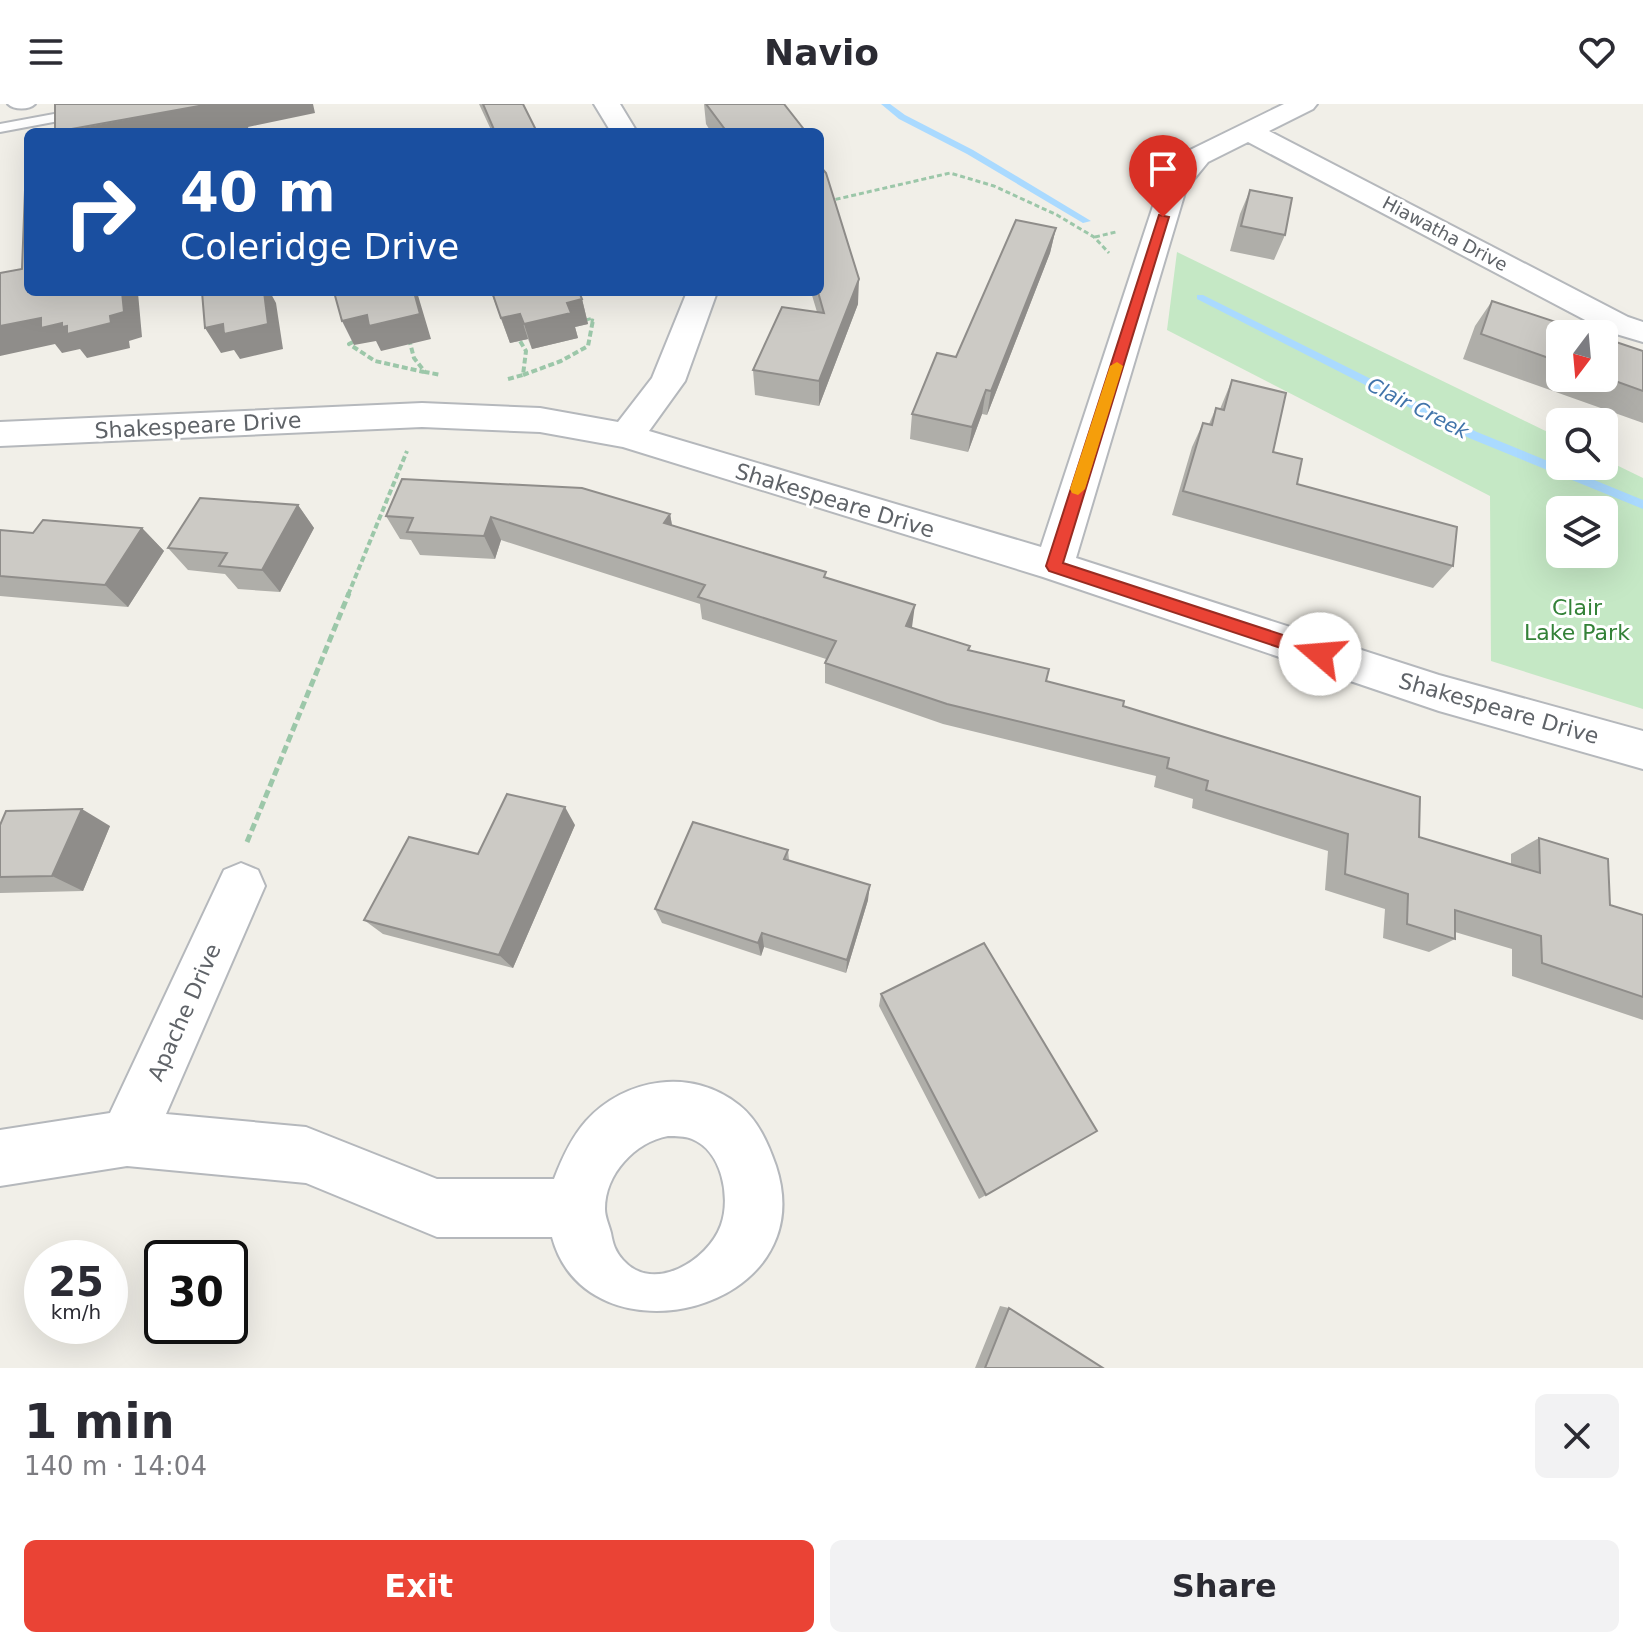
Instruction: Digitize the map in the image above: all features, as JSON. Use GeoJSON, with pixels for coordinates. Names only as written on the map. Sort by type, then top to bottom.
{"type":"FeatureCollection","features":[{"type":"Feature","properties":{"kind":"street"},"geometry":{"type":"LineString","coordinates":[[607,104],[622,128]]}},
{"type":"Feature","properties":{"kind":"street"},"geometry":{"type":"LineString","coordinates":[[1054,566],[1173,188],[1199,156],[1304,104]]}},
{"type":"Feature","properties":{"kind":"street","name":"Hiawatha Drive"},"geometry":{"type":"LineString","coordinates":[[1248,131],[1617,324],[1643,332]]}},
{"type":"Feature","properties":{"kind":"street"},"geometry":{"type":"LineString","coordinates":[[626,436],[668,381],[700,296]]}},
{"type":"Feature","properties":{"kind":"street","name":"Shakespeare Drive"},"geometry":{"type":"LineString","coordinates":[[0,434],[422,415],[540,420],[626,436],[1054,566],[1439,693],[1643,750]]}},
{"type":"Feature","properties":{"kind":"street","name":"Apache Drive"},"geometry":{"type":"LineString","coordinates":[[127,1138],[241,886]]}},
{"type":"Feature","properties":{"kind":"street"},"geometry":{"type":"LineString","coordinates":[[0,1158],[127,1138],[306,1155],[437,1208],[576,1208]]}},
{"type":"Feature","properties":{"kind":"lane"},"geometry":{"type":"LineString","coordinates":[[14,104],[29,104]]}},
{"type":"Feature","properties":{"kind":"lane"},"geometry":{"type":"LineString","coordinates":[[0,128],[128,104]]}},
{"type":"Feature","properties":{"kind":"path"},"geometry":{"type":"LineString","coordinates":[[824,202],[950,173],[1007,192],[1057,215],[1094,237],[1109,253]]}},
{"type":"Feature","properties":{"kind":"path"},"geometry":{"type":"LineString","coordinates":[[1094,237],[1116,232]]}},
{"type":"Feature","properties":{"kind":"path"},"geometry":{"type":"LineString","coordinates":[[507,379],[561,361],[588,346],[593,318],[586,320]]}},
{"type":"Feature","properties":{"kind":"path"},"geometry":{"type":"LineString","coordinates":[[407,333],[414,358],[425,372]]}},
{"type":"Feature","properties":{"kind":"path"},"geometry":{"type":"LineString","coordinates":[[520,341],[526,351],[523,375]]}},
{"type":"Feature","properties":{"kind":"path"},"geometry":{"type":"LineString","coordinates":[[353,342],[349,344],[361,355],[391,367],[455,377]]}},
{"type":"Feature","properties":{"kind":"path"},"geometry":{"type":"LineString","coordinates":[[241,886],[248,833],[409,447]]}},
{"type":"Feature","properties":{"kind":"green space","name":"Clair Lake Park"},"geometry":{"type":"Polygon","coordinates":[[[1177,252],[1546,431],[1546,480],[1618,480],[1618,466],[1643,478],[1643,709],[1491,661],[1490,496],[1167,330],[1177,252]]]}},
{"type":"Feature","properties":{"kind":"building"},"geometry":{"type":"Polygon","coordinates":[[[55,104],[210,104],[77,128],[55,128],[55,104]]]}},
{"type":"Feature","properties":{"kind":"building"},"geometry":{"type":"Polygon","coordinates":[[[483,104],[523,104],[535,128],[493,128],[483,104]]]}},
{"type":"Feature","properties":{"kind":"building"},"geometry":{"type":"Polygon","coordinates":[[[706,104],[784,104],[803,128],[724,128],[706,104]]]}},
{"type":"Feature","properties":{"kind":"building"},"geometry":{"type":"Polygon","coordinates":[[[824,171],[859,279],[819,381],[753,370],[782,307],[824,313],[819,296],[824,296],[824,171]]]}},
{"type":"Feature","properties":{"kind":"building"},"geometry":{"type":"Polygon","coordinates":[[[1250,190],[1292,198],[1285,235],[1241,226],[1250,190]]]}},
{"type":"Feature","properties":{"kind":"building"},"geometry":{"type":"Polygon","coordinates":[[[24,216],[24,296],[122,296],[124,312],[110,316],[111,323],[67,334],[67,326],[62,327],[62,323],[41,328],[41,318],[0,326],[0,273],[22,269],[24,216]]]}},
{"type":"Feature","properties":{"kind":"building"},"geometry":{"type":"Polygon","coordinates":[[[1016,220],[1056,228],[991,391],[986,390],[972,427],[912,414],[937,353],[956,357],[1016,220]]]}},
{"type":"Feature","properties":{"kind":"building"},"geometry":{"type":"Polygon","coordinates":[[[202,296],[264,296],[268,324],[224,334],[223,324],[205,328],[202,296]]]}},
{"type":"Feature","properties":{"kind":"building"},"geometry":{"type":"Polygon","coordinates":[[[335,296],[415,296],[420,314],[369,326],[367,315],[342,321],[335,296]]]}},
{"type":"Feature","properties":{"kind":"building"},"geometry":{"type":"Polygon","coordinates":[[[493,296],[581,296],[582,299],[567,303],[571,313],[524,324],[520,314],[501,318],[493,296]]]}},
{"type":"Feature","properties":{"kind":"building"},"geometry":{"type":"Polygon","coordinates":[[[1492,301],[1550,320],[1546,320],[1546,357],[1481,334],[1492,301]]]}},
{"type":"Feature","properties":{"kind":"building"},"geometry":{"type":"Polygon","coordinates":[[[1618,343],[1643,351],[1643,391],[1618,382],[1618,343]]]}},
{"type":"Feature","properties":{"kind":"building"},"geometry":{"type":"Polygon","coordinates":[[[1232,380],[1286,393],[1273,452],[1302,459],[1297,484],[1457,527],[1453,566],[1183,491],[1203,423],[1212,425],[1216,408],[1224,410],[1232,380]]]}},
{"type":"Feature","properties":{"kind":"building"},"geometry":{"type":"Polygon","coordinates":[[[402,479],[582,488],[670,514],[664,523],[826,572],[824,577],[915,605],[906,626],[970,646],[968,650],[1049,669],[1046,681],[1124,701],[1123,706],[1420,797],[1419,837],[1540,873],[1539,838],[1608,859],[1610,905],[1643,915],[1643,997],[1542,963],[1541,936],[1455,910],[1455,939],[1407,924],[1408,894],[1345,874],[1348,834],[1206,790],[1208,781],[1167,768],[1169,758],[947,704],[825,663],[836,641],[698,597],[705,585],[491,517],[484,536],[407,532],[413,518],[386,516],[402,479]]]}},
{"type":"Feature","properties":{"kind":"building"},"geometry":{"type":"Polygon","coordinates":[[[200,498],[298,505],[262,570],[219,566],[227,553],[168,548],[200,498]]]}},
{"type":"Feature","properties":{"kind":"building"},"geometry":{"type":"Polygon","coordinates":[[[43,520],[142,528],[105,585],[0,576],[0,530],[33,533],[43,520]]]}},
{"type":"Feature","properties":{"kind":"building"},"geometry":{"type":"Polygon","coordinates":[[[507,794],[565,807],[499,955],[364,920],[409,837],[478,854],[507,794]]]}},
{"type":"Feature","properties":{"kind":"building"},"geometry":{"type":"Polygon","coordinates":[[[82,809],[52,876],[0,877],[0,825],[6,811],[82,809]]]}},
{"type":"Feature","properties":{"kind":"building"},"geometry":{"type":"Polygon","coordinates":[[[693,822],[788,850],[784,859],[870,885],[847,960],[762,933],[758,943],[655,909],[693,822]]]}},
{"type":"Feature","properties":{"kind":"building"},"geometry":{"type":"Polygon","coordinates":[[[984,943],[1097,1131],[986,1195],[881,994],[984,943]]]}},
{"type":"Feature","properties":{"kind":"building"},"geometry":{"type":"Polygon","coordinates":[[[1009,1308],[1103,1368],[985,1368],[1009,1308]]]}},
{"type":"Feature","properties":{"kind":"waterway","name":"Clair Creek"},"geometry":{"type":"LineString","coordinates":[[885,104],[902,117],[970,152],[1086,221]]}},
{"type":"Feature","properties":{"kind":"waterway","name":"Clair Creek"},"geometry":{"type":"LineString","coordinates":[[1200,297],[1473,435],[1643,505]]}},
{"type":"Feature","properties":{"kind":"slow traffic"},"geometry":{"type":"LineString","coordinates":[[1078,489],[1117,366]]}},
{"type":"Feature","properties":{"kind":"route"},"geometry":{"type":"LineString","coordinates":[[1163,217],[1054,566],[1320,654]]}}]}
